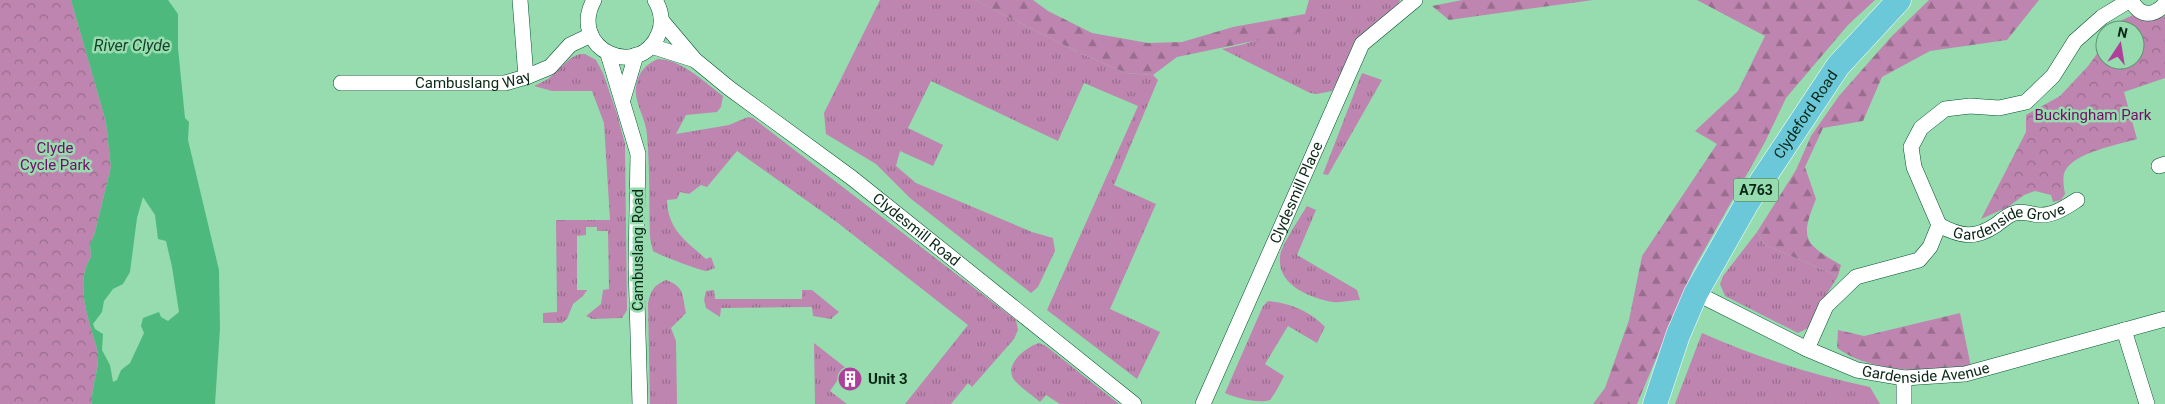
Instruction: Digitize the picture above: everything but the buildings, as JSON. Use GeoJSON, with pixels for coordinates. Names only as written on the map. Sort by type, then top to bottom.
{"type":"FeatureCollection","features":[{"type":"Feature","properties":{"kind":"main road","name":"Clydeford Road"},"geometry":{"type":"LineString","coordinates":[[1655,404],[1678,334],[1696,293],[1747,203],[1838,66],[1899,0]]}},
{"type":"Feature","properties":{"kind":"street"},"geometry":{"type":"LineString","coordinates":[[520,0],[526,77]]}},
{"type":"Feature","properties":{"kind":"street"},"geometry":{"type":"LineString","coordinates":[[594,0],[588,18],[591,35],[595,42],[608,54],[627,57],[636,55],[651,46],[660,30],[662,21],[655,0]]}},
{"type":"Feature","properties":{"kind":"street","name":"Clydesmill Place"},"geometry":{"type":"LineString","coordinates":[[1203,404],[1362,44],[1415,0]]}},
{"type":"Feature","properties":{"kind":"street","name":"Gardenside Grove"},"geometry":{"type":"LineString","coordinates":[[2077,200],[2061,210],[2040,215],[2025,212],[2012,214],[1988,230],[1972,236],[1954,233],[1939,225],[1914,167],[1911,147],[1921,128],[1945,109],[1970,106],[1999,108],[2026,102],[2053,76],[2075,41],[2102,17],[2130,0],[2135,8],[2146,14],[2158,12],[2165,4]]}},
{"type":"Feature","properties":{"kind":"street","name":"Clydesmill Road"},"geometry":{"type":"LineString","coordinates":[[662,21],[695,60],[729,88],[852,178],[1134,404]]}},
{"type":"Feature","properties":{"kind":"street","name":"Cambuslang Way"},"geometry":{"type":"LineString","coordinates":[[341,83],[505,82],[526,77],[550,66],[570,45],[591,35]]}},
{"type":"Feature","properties":{"kind":"street","name":"Clydesmill Road"},"geometry":{"type":"LineString","coordinates":[[651,46],[695,60]]}},
{"type":"Feature","properties":{"kind":"street","name":"Cambuslang Road"},"geometry":{"type":"LineString","coordinates":[[608,54],[638,154],[636,265],[640,404]]}},
{"type":"Feature","properties":{"kind":"street"},"geometry":{"type":"LineString","coordinates":[[623,99],[636,55]]}},
{"type":"Feature","properties":{"kind":"street","name":"Gardenside Grove"},"geometry":{"type":"LineString","coordinates":[[1807,349],[1826,306],[1856,277],[1919,260],[1930,247],[1939,225]]}},
{"type":"Feature","properties":{"kind":"street","name":"Gardenside Avenue"},"geometry":{"type":"LineString","coordinates":[[1696,293],[1807,349],[1857,370],[1904,378],[1965,374],[2165,318]]}},
{"type":"Feature","properties":{"kind":"street"},"geometry":{"type":"LineString","coordinates":[[2124,330],[2147,404]]}},
{"type":"Feature","properties":{"kind":"street"},"geometry":{"type":"LineString","coordinates":[[1904,378],[1904,404]]}},
{"type":"Feature","properties":{"kind":"green space","name":"Clyde Cycle Park"},"geometry":{"type":"Polygon","coordinates":[[[0,0],[71,0],[106,122],[111,167],[94,236],[90,244],[91,257],[84,274],[83,284],[87,314],[98,354],[92,404],[0,404],[0,0]]]}},
{"type":"Feature","properties":{"kind":"green space"},"geometry":{"type":"Polygon","coordinates":[[[880,0],[975,0],[1082,54],[1126,73],[1153,75],[1158,80],[1114,185],[1156,204],[1110,309],[1160,332],[1137,379],[1047,310],[1138,106],[1084,83],[1058,141],[931,81],[908,128],[943,145],[933,166],[900,151],[896,166],[916,183],[1032,232],[1053,238],[1055,251],[1038,287],[1031,293],[910,198],[876,164],[826,134],[824,113],[880,0]]]}},
{"type":"Feature","properties":{"kind":"green space"},"geometry":{"type":"Polygon","coordinates":[[[975,0],[1033,0],[1048,11],[1092,33],[1148,43],[1182,42],[1233,27],[1305,14],[1311,21],[1298,32],[1177,57],[1153,75],[1126,73],[1082,54],[975,0]]]}},
{"type":"Feature","properties":{"kind":"green space"},"geometry":{"type":"Polygon","coordinates":[[[1309,0],[1400,0],[1398,5],[1358,44],[1332,91],[1317,94],[1310,93],[1222,49],[1245,44],[1310,21],[1305,14],[1309,0]]]}},
{"type":"Feature","properties":{"kind":"green space"},"geometry":{"type":"Polygon","coordinates":[[[1462,0],[1593,0],[1449,20],[1432,6],[1462,0]]]}},
{"type":"Feature","properties":{"kind":"green space"},"geometry":{"type":"Polygon","coordinates":[[[1697,0],[1875,0],[1848,25],[1786,98],[1765,142],[1693,270],[1637,404],[1593,404],[1605,388],[1629,320],[1642,256],[1717,144],[1695,131],[1738,91],[1765,36],[1697,0]]]}},
{"type":"Feature","properties":{"kind":"green space"},"geometry":{"type":"Polygon","coordinates":[[[1929,0],[2039,0],[2007,40],[1930,51],[1882,77],[1863,121],[1823,128],[1805,167],[1816,199],[1807,232],[1813,246],[1841,265],[1838,276],[1765,245],[1757,232],[1796,170],[1811,136],[1839,96],[1891,37],[1929,0]]]}},
{"type":"Feature","properties":{"kind":"green space","name":"Buckingham Park"},"geometry":{"type":"Polygon","coordinates":[[[2133,15],[2155,20],[2165,16],[2165,78],[2124,92],[2137,139],[2087,154],[2070,164],[2064,173],[2065,194],[2061,200],[2053,202],[2051,195],[2035,191],[2024,195],[2008,207],[1981,219],[2026,132],[2026,115],[2060,96],[2095,56],[2095,70],[2145,70],[2145,20],[2122,20],[2133,15]]]}},
{"type":"Feature","properties":{"kind":"green space"},"geometry":{"type":"Polygon","coordinates":[[[579,54],[585,54],[596,60],[603,73],[625,144],[627,310],[622,318],[592,319],[586,316],[601,304],[603,290],[609,289],[608,231],[597,231],[597,227],[586,227],[586,235],[577,236],[577,290],[587,290],[573,304],[567,319],[562,323],[543,323],[543,313],[557,312],[556,220],[610,220],[604,123],[592,91],[552,91],[534,86],[548,79],[571,58],[579,54]]]}},
{"type":"Feature","properties":{"kind":"green space"},"geometry":{"type":"Polygon","coordinates":[[[658,59],[667,60],[685,67],[723,96],[721,107],[717,112],[686,115],[676,134],[729,125],[748,117],[753,118],[1016,320],[1018,330],[1014,339],[972,387],[968,383],[951,404],[905,404],[968,325],[838,223],[737,151],[707,187],[701,185],[689,194],[680,192],[677,199],[667,200],[668,210],[674,227],[706,259],[711,257],[715,268],[707,271],[703,270],[653,251],[650,238],[647,135],[637,99],[636,87],[643,69],[658,59]]]}},
{"type":"Feature","properties":{"kind":"green space"},"geometry":{"type":"Polygon","coordinates":[[[1362,73],[1382,80],[1328,175],[1323,174],[1362,73]]]}},
{"type":"Feature","properties":{"kind":"green space"},"geometry":{"type":"Polygon","coordinates":[[[1307,206],[1316,210],[1297,255],[1357,290],[1360,300],[1336,302],[1324,300],[1297,288],[1284,275],[1280,267],[1281,252],[1307,206]]]}},
{"type":"Feature","properties":{"kind":"green space"},"geometry":{"type":"Polygon","coordinates":[[[1757,232],[1765,245],[1838,276],[1818,308],[1810,327],[1798,333],[1725,296],[1720,284],[1723,276],[1757,232]]]}},
{"type":"Feature","properties":{"kind":"green space"},"geometry":{"type":"Polygon","coordinates":[[[666,280],[677,286],[682,292],[686,313],[671,328],[676,341],[677,404],[650,404],[648,303],[654,288],[666,280]]]}},
{"type":"Feature","properties":{"kind":"green space"},"geometry":{"type":"Polygon","coordinates":[[[714,290],[715,299],[802,299],[802,290],[812,290],[839,312],[831,319],[813,316],[812,307],[721,308],[720,317],[706,308],[704,300],[706,291],[714,290]]]}},
{"type":"Feature","properties":{"kind":"green space"},"geometry":{"type":"Polygon","coordinates":[[[1268,301],[1284,303],[1307,312],[1325,327],[1317,343],[1288,326],[1265,364],[1284,376],[1270,400],[1254,401],[1225,393],[1263,306],[1268,301]]]}},
{"type":"Feature","properties":{"kind":"green space"},"geometry":{"type":"Polygon","coordinates":[[[1960,313],[1971,367],[1919,370],[1884,367],[1868,363],[1837,348],[1838,330],[1864,336],[1960,313]]]}},
{"type":"Feature","properties":{"kind":"green space"},"geometry":{"type":"Polygon","coordinates":[[[1702,333],[1743,350],[1785,364],[1827,377],[1870,387],[1880,404],[1675,404],[1702,333]]]}},
{"type":"Feature","properties":{"kind":"green space"},"geometry":{"type":"Polygon","coordinates":[[[814,343],[846,368],[830,391],[847,404],[815,404],[814,343]]]}},
{"type":"Feature","properties":{"kind":"green space"},"geometry":{"type":"Polygon","coordinates":[[[1039,343],[1046,346],[1119,404],[1060,404],[1046,395],[1040,402],[1015,381],[1011,369],[1013,363],[1022,353],[1039,343]]]}},
{"type":"Feature","properties":{"kind":"water","name":"River Clyde"},"geometry":{"type":"Polygon","coordinates":[[[71,0],[168,0],[178,14],[178,48],[185,118],[189,122],[188,140],[219,270],[220,328],[215,404],[92,404],[98,354],[87,314],[83,284],[84,274],[91,257],[90,244],[94,236],[111,167],[106,122],[71,0]],[[143,197],[137,218],[130,272],[123,284],[113,289],[104,301],[102,312],[93,324],[95,329],[103,334],[102,350],[110,365],[113,382],[117,380],[121,370],[130,363],[144,333],[141,326],[143,318],[159,312],[161,317],[168,321],[179,312],[166,241],[158,239],[155,215],[143,197]]]}},
{"type":"Feature","properties":{"kind":"place","name":"Unit 3"},"geometry":{"type":"Point","coordinates":[850,379]}}]}
